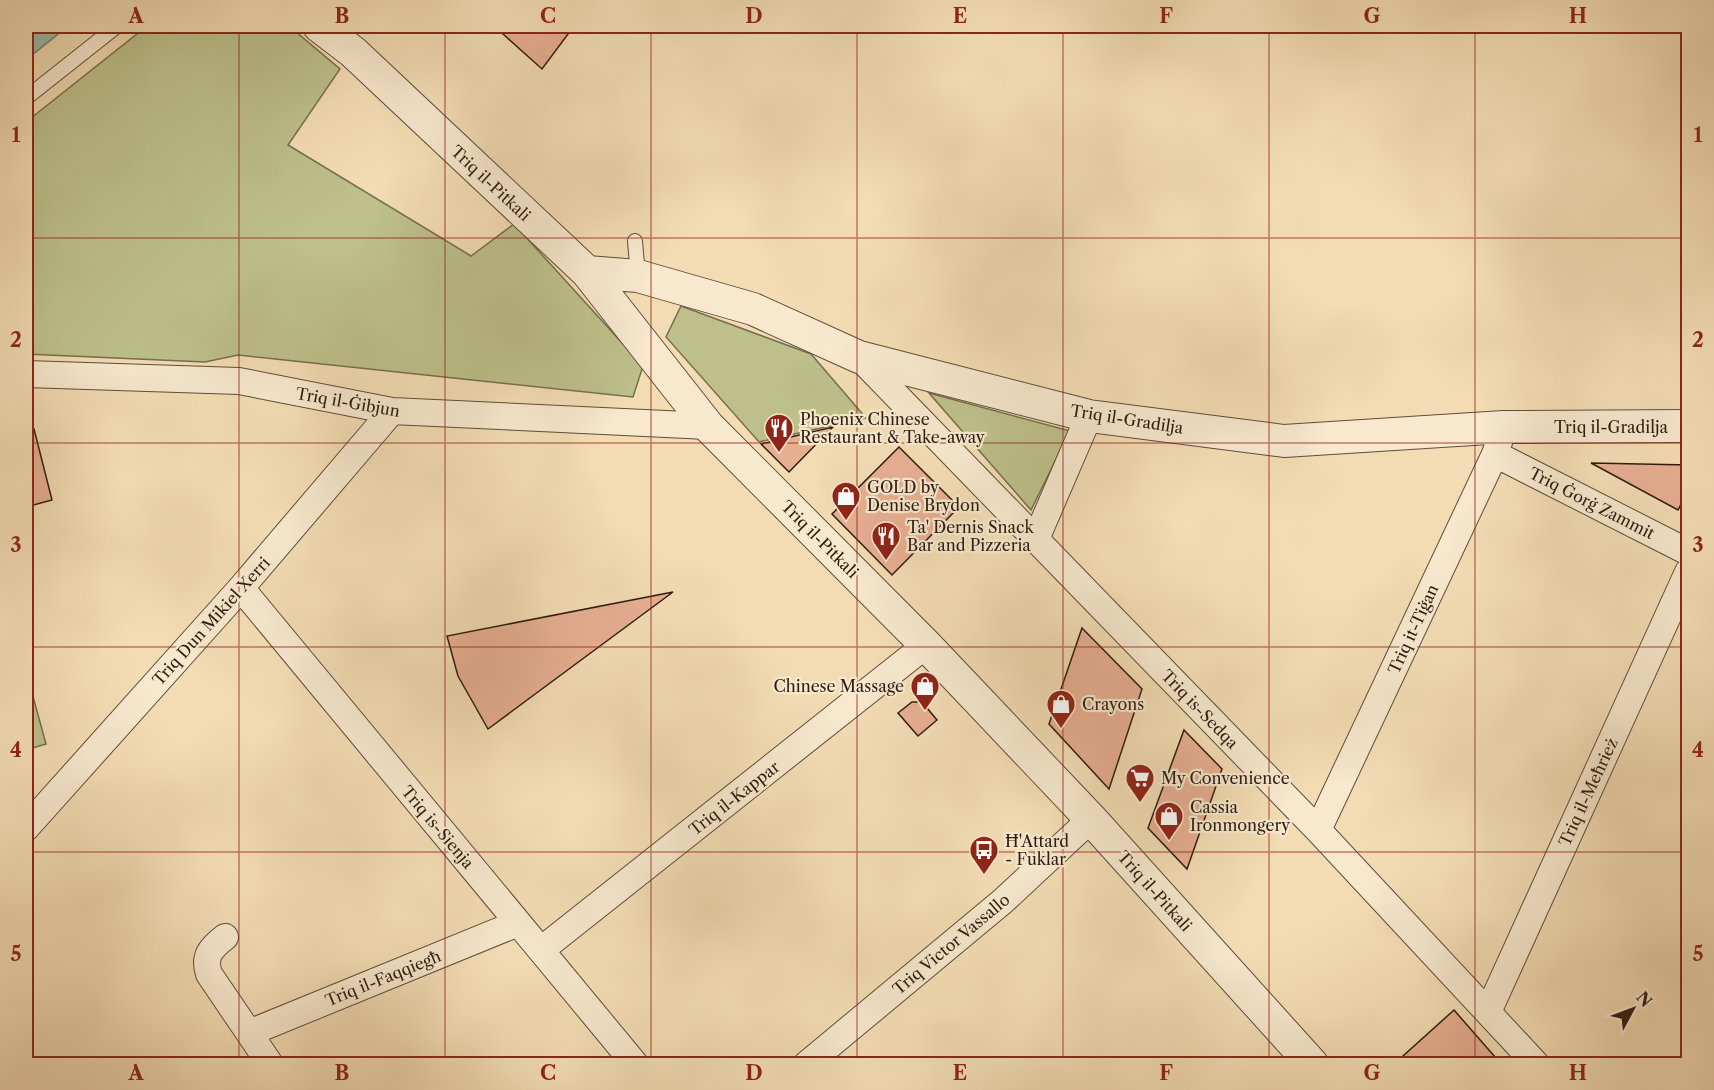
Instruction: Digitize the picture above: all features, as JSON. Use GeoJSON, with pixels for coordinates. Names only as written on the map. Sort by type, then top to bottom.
{"type":"FeatureCollection","features":[{"type":"Feature","properties":{"kind":"street","name":"Triq il-Pitkali"},"geometry":{"type":"LineString","coordinates":[[319,26],[353,52],[587,272],[708,426],[926,645],[1091,819],[1312,1065]]}},
{"type":"Feature","properties":{"kind":"street","name":"Triq il-Gradilja"},"geometry":{"type":"LineString","coordinates":[[587,272],[638,276],[753,309],[860,357],[1089,416],[1284,441],[1499,440],[1689,426]]}},
{"type":"Feature","properties":{"kind":"street","name":"Triq is-Sedqa"},"geometry":{"type":"LineString","coordinates":[[860,357],[1318,830],[1536,1065]]}},
{"type":"Feature","properties":{"kind":"street","name":"Triq il-Ġibjun"},"geometry":{"type":"LineString","coordinates":[[26,374],[239,381],[392,411],[708,426]]}},
{"type":"Feature","properties":{"kind":"street","name":"Triq Dun Mikiel Xerri"},"geometry":{"type":"LineString","coordinates":[[26,828],[241,588],[392,411]]}},
{"type":"Feature","properties":{"kind":"street"},"geometry":{"type":"LineString","coordinates":[[1036,539],[1089,416]]}},
{"type":"Feature","properties":{"kind":"street","name":"Triq Ġorġ Zammit"},"geometry":{"type":"LineString","coordinates":[[1499,440],[1689,552]]}},
{"type":"Feature","properties":{"kind":"street","name":"Triq it-Tiġan"},"geometry":{"type":"LineString","coordinates":[[1318,830],[1499,440]]}},
{"type":"Feature","properties":{"kind":"street","name":"Triq il-Meħrież"},"geometry":{"type":"LineString","coordinates":[[1488,1012],[1689,572]]}},
{"type":"Feature","properties":{"kind":"street","name":"Triq is-Sienja"},"geometry":{"type":"LineString","coordinates":[[241,588],[635,1065]]}},
{"type":"Feature","properties":{"kind":"street","name":"Triq il-Kappar"},"geometry":{"type":"LineString","coordinates":[[541,950],[926,645]]}},
{"type":"Feature","properties":{"kind":"street","name":"Triq Victor Vassallo"},"geometry":{"type":"LineString","coordinates":[[807,1065],[1003,901],[1091,819]]}},
{"type":"Feature","properties":{"kind":"street","name":"Triq il-Faqqiegħ"},"geometry":{"type":"LineString","coordinates":[[249,1033],[518,923]]}},
{"type":"Feature","properties":{"kind":"street"},"geometry":{"type":"LineString","coordinates":[[225,937],[207,954],[206,964],[209,974],[270,1065]]}},
{"type":"Feature","properties":{"kind":"lane"},"geometry":{"type":"LineString","coordinates":[[26,98],[117,26]]}},
{"type":"Feature","properties":{"kind":"lane"},"geometry":{"type":"LineString","coordinates":[[635,241],[638,276]]}},
{"type":"Feature","properties":{"kind":"green space"},"geometry":{"type":"Polygon","coordinates":[[[147,26],[289,26],[340,69],[288,145],[471,256],[514,224],[643,366],[633,397],[238,355],[205,362],[26,354],[26,122],[147,26]]]}},
{"type":"Feature","properties":{"kind":"green space"},"geometry":{"type":"Polygon","coordinates":[[[681,306],[811,354],[866,418],[759,442],[666,337],[681,306]]]}},
{"type":"Feature","properties":{"kind":"green space"},"geometry":{"type":"Polygon","coordinates":[[[929,393],[1070,431],[1031,510],[929,393]]]}},
{"type":"Feature","properties":{"kind":"green space"},"geometry":{"type":"Polygon","coordinates":[[[26,671],[46,744],[26,750],[26,671]]]}},
{"type":"Feature","properties":{"kind":"shaded area"},"geometry":{"type":"Polygon","coordinates":[[[26,26],[68,26],[26,60],[26,26]]]}},
{"type":"Feature","properties":{"kind":"building"},"geometry":{"type":"Polygon","coordinates":[[[494,26],[574,26],[542,69],[494,26]]]}},
{"type":"Feature","properties":{"kind":"building"},"geometry":{"type":"Polygon","coordinates":[[[833,427],[789,472],[761,444],[833,427]]]}},
{"type":"Feature","properties":{"kind":"building"},"geometry":{"type":"Polygon","coordinates":[[[34,429],[52,500],[26,507],[26,430],[34,429]]]}},
{"type":"Feature","properties":{"kind":"building"},"geometry":{"type":"Polygon","coordinates":[[[899,447],[959,507],[892,575],[832,514],[899,447]]]}},
{"type":"Feature","properties":{"kind":"building"},"geometry":{"type":"Polygon","coordinates":[[[1591,463],[1689,465],[1689,489],[1678,510],[1591,463]]]}},
{"type":"Feature","properties":{"kind":"building"},"geometry":{"type":"Polygon","coordinates":[[[673,592],[488,729],[458,676],[447,636],[673,592]]]}},
{"type":"Feature","properties":{"kind":"building"},"geometry":{"type":"Polygon","coordinates":[[[1082,628],[1142,689],[1109,789],[1049,724],[1082,628]]]}},
{"type":"Feature","properties":{"kind":"building"},"geometry":{"type":"Polygon","coordinates":[[[912,702],[922,702],[937,720],[918,736],[898,713],[912,702]]]}},
{"type":"Feature","properties":{"kind":"building"},"geometry":{"type":"Polygon","coordinates":[[[1184,730],[1222,769],[1187,869],[1148,828],[1184,730]]]}},
{"type":"Feature","properties":{"kind":"building"},"geometry":{"type":"Polygon","coordinates":[[[1454,1010],[1502,1065],[1393,1065],[1454,1010]]]}},
{"type":"Feature","properties":{"kind":"place","name":"Phoenix Chinese Restaurant & Take-away"},"geometry":{"type":"Point","coordinates":[779,454]}},
{"type":"Feature","properties":{"kind":"place","name":"GOLD by Denise Brydon"},"geometry":{"type":"Point","coordinates":[846,522]}},
{"type":"Feature","properties":{"kind":"place","name":"Ta' Dernis Snack Bar and Pizzeria"},"geometry":{"type":"Point","coordinates":[886,562]}},
{"type":"Feature","properties":{"kind":"place","name":"Chinese Massage"},"geometry":{"type":"Point","coordinates":[925,712]}},
{"type":"Feature","properties":{"kind":"place","name":"Crayons"},"geometry":{"type":"Point","coordinates":[1061,730]}},
{"type":"Feature","properties":{"kind":"place","name":"My Convenience"},"geometry":{"type":"Point","coordinates":[1140,804]}},
{"type":"Feature","properties":{"kind":"place","name":"Cassia Ironmongery"},"geometry":{"type":"Point","coordinates":[1169,842]}},
{"type":"Feature","properties":{"kind":"place","name":"Ħ'Attard - Fuklar"},"geometry":{"type":"Point","coordinates":[984,876]}}]}
